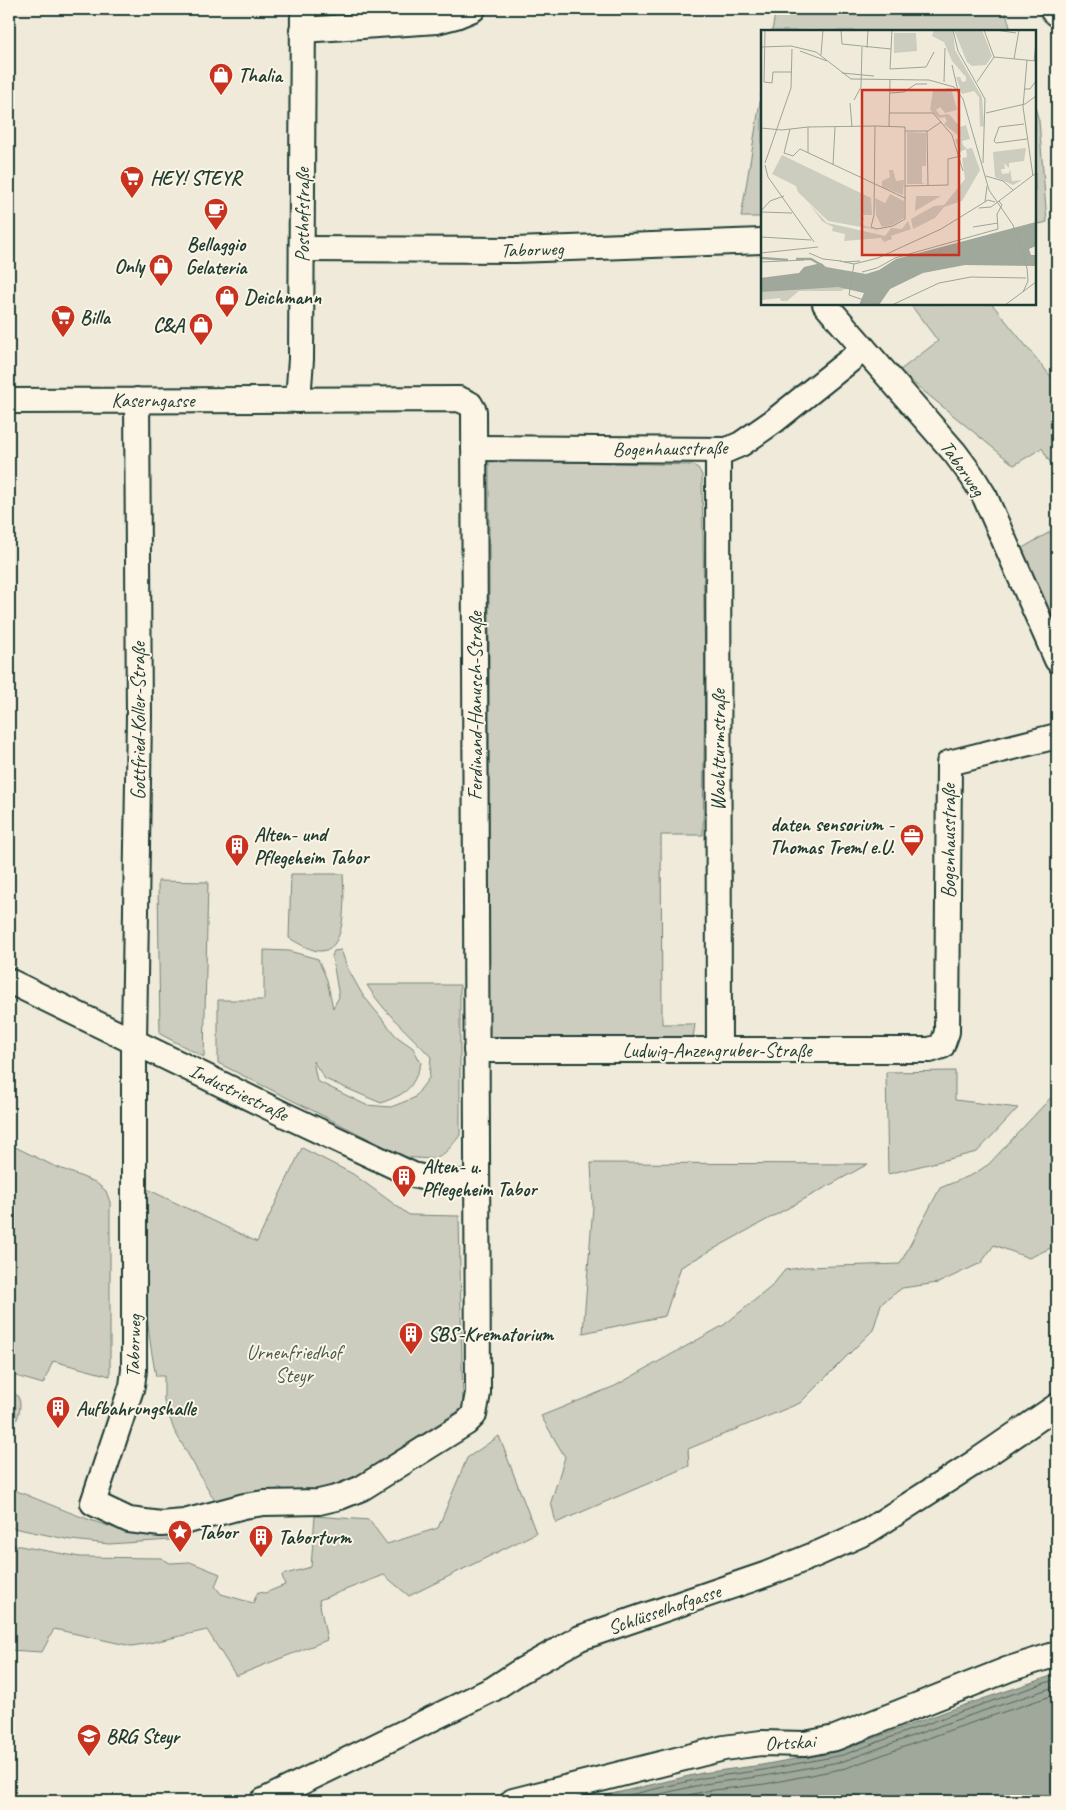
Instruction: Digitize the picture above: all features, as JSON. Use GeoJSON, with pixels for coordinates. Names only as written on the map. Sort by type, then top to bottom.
{"type":"FeatureCollection","features":[{"type":"Feature","properties":{"kind":"street","name":"Posthofstraße"},"geometry":{"type":"LineString","coordinates":[[298,400],[301,359],[302,20],[438,21],[473,9]]}},
{"type":"Feature","properties":{"kind":"street","name":"Taborweg"},"geometry":{"type":"LineString","coordinates":[[302,249],[515,250],[761,241]]}},
{"type":"Feature","properties":{"kind":"street","name":"Taborweg"},"geometry":{"type":"LineString","coordinates":[[826,305],[922,414],[972,476],[989,506],[1057,660]]}},
{"type":"Feature","properties":{"kind":"street","name":"Bogenhausstraße"},"geometry":{"type":"LineString","coordinates":[[474,448],[727,450],[741,444],[774,421],[864,349]]}},
{"type":"Feature","properties":{"kind":"street","name":"Ferdinand-Hanusch-Straße"},"geometry":{"type":"LineString","coordinates":[[298,400],[459,399],[470,404],[474,411],[478,1393],[474,1415]]}},
{"type":"Feature","properties":{"kind":"street","name":"Gottfried-Koller-Straße"},"geometry":{"type":"LineString","coordinates":[[134,1041],[138,716],[136,400]]}},
{"type":"Feature","properties":{"kind":"street","name":"Kaserngasse"},"geometry":{"type":"LineString","coordinates":[[9,401],[298,400]]}},
{"type":"Feature","properties":{"kind":"street","name":"Wachtturmstraße"},"geometry":{"type":"LineString","coordinates":[[718,451],[719,1050]]}},
{"type":"Feature","properties":{"kind":"street","name":"Bogenhausstraße"},"geometry":{"type":"LineString","coordinates":[[947,1032],[949,763],[1057,736]]}},
{"type":"Feature","properties":{"kind":"street","name":"Industriestraße"},"geometry":{"type":"LineString","coordinates":[[9,981],[413,1175],[452,1183],[476,1183]]}},
{"type":"Feature","properties":{"kind":"street","name":"Ludwig-Anzengruber-Straße"},"geometry":{"type":"LineString","coordinates":[[476,1050],[930,1050],[942,1046],[947,1032]]}},
{"type":"Feature","properties":{"kind":"street","name":"Taborweg"},"geometry":{"type":"LineString","coordinates":[[134,1041],[134,1370],[132,1386],[93,1503],[129,1520],[153,1523],[184,1522],[244,1506],[264,1503],[319,1502],[340,1497],[362,1488],[466,1423],[474,1415]]}},
{"type":"Feature","properties":{"kind":"street","name":"Schlüsselhofgasse"},"geometry":{"type":"LineString","coordinates":[[263,1801],[493,1689],[519,1672],[580,1638],[767,1574],[819,1554],[868,1531],[974,1463],[1057,1406]]}},
{"type":"Feature","properties":{"kind":"street","name":"Ortskai"},"geometry":{"type":"LineString","coordinates":[[514,1801],[724,1748],[761,1743],[805,1744],[835,1738],[1009,1669],[1057,1654]]}},
{"type":"Feature","properties":{"kind":"green space"},"geometry":{"type":"Polygon","coordinates":[[[776,9],[1005,9],[1011,30],[772,30],[776,9]]]}},
{"type":"Feature","properties":{"kind":"green space"},"geometry":{"type":"Polygon","coordinates":[[[761,96],[761,217],[741,217],[761,96]]]}},
{"type":"Feature","properties":{"kind":"green space"},"geometry":{"type":"Polygon","coordinates":[[[1036,110],[1039,121],[1047,222],[1036,225],[1036,110]]]}},
{"type":"Feature","properties":{"kind":"green space"},"geometry":{"type":"Polygon","coordinates":[[[911,305],[993,305],[1057,384],[1057,475],[1042,448],[1014,465],[899,371],[938,341],[911,305]]]}},
{"type":"Feature","properties":{"kind":"green space"},"geometry":{"type":"Polygon","coordinates":[[[489,460],[693,465],[698,468],[702,475],[705,677],[703,835],[661,835],[662,1024],[695,1024],[693,1038],[489,1037],[489,460]]]}},
{"type":"Feature","properties":{"kind":"green space"},"geometry":{"type":"Polygon","coordinates":[[[1057,528],[1057,635],[1019,550],[1057,528]]]}},
{"type":"Feature","properties":{"kind":"green space"},"geometry":{"type":"Polygon","coordinates":[[[291,874],[343,874],[343,919],[336,941],[330,948],[322,951],[314,950],[289,938],[291,874]]]}},
{"type":"Feature","properties":{"kind":"green space"},"geometry":{"type":"Polygon","coordinates":[[[158,881],[208,882],[204,1057],[160,1034],[158,881]]]}},
{"type":"Feature","properties":{"kind":"green space"},"geometry":{"type":"Polygon","coordinates":[[[264,950],[289,951],[318,959],[327,980],[333,1008],[339,997],[332,956],[334,951],[341,950],[348,969],[362,994],[396,1036],[413,1048],[421,1063],[415,1079],[403,1093],[381,1103],[325,1079],[313,1061],[317,1081],[366,1105],[391,1107],[414,1098],[429,1078],[431,1057],[389,1014],[367,985],[460,985],[460,1135],[448,1150],[437,1157],[431,1158],[405,1157],[218,1063],[218,1000],[264,1000],[264,950]]]}},
{"type":"Feature","properties":{"kind":"green space"},"geometry":{"type":"Polygon","coordinates":[[[955,1071],[955,1100],[1018,1108],[977,1152],[888,1174],[886,1072],[955,1071]]]}},
{"type":"Feature","properties":{"kind":"green space"},"geometry":{"type":"Polygon","coordinates":[[[1057,1091],[1057,1245],[1029,1258],[994,1245],[981,1263],[938,1283],[902,1288],[881,1304],[873,1330],[800,1403],[688,1449],[689,1466],[556,1523],[551,1502],[565,1457],[541,1416],[615,1386],[724,1325],[771,1287],[785,1270],[806,1267],[900,1264],[940,1188],[974,1174],[989,1164],[1057,1091]]]}},
{"type":"Feature","properties":{"kind":"green space"},"geometry":{"type":"Polygon","coordinates":[[[9,1144],[52,1165],[95,1182],[106,1191],[110,1202],[110,1376],[53,1361],[43,1384],[9,1374],[9,1144]]]}},
{"type":"Feature","properties":{"kind":"green space","name":"Urnenfriedhof Steyr"},"geometry":{"type":"Polygon","coordinates":[[[302,1148],[353,1174],[409,1215],[459,1216],[463,1408],[345,1482],[315,1490],[215,1501],[174,1430],[164,1401],[164,1376],[156,1376],[146,1305],[143,1187],[257,1242],[302,1148]]]}},
{"type":"Feature","properties":{"kind":"green space"},"geometry":{"type":"Polygon","coordinates":[[[591,1163],[868,1164],[681,1267],[665,1316],[583,1333],[593,1206],[591,1163]]]}},
{"type":"Feature","properties":{"kind":"green space"},"geometry":{"type":"Polygon","coordinates":[[[9,1390],[16,1394],[20,1405],[9,1439],[9,1390]]]}},
{"type":"Feature","properties":{"kind":"green space"},"geometry":{"type":"Polygon","coordinates":[[[499,1436],[536,1533],[409,1596],[384,1575],[319,1600],[327,1640],[236,1676],[207,1630],[131,1646],[54,1629],[42,1652],[9,1650],[9,1544],[80,1557],[161,1558],[170,1563],[190,1562],[220,1574],[215,1586],[221,1594],[253,1603],[258,1592],[265,1593],[285,1585],[282,1575],[311,1567],[315,1516],[369,1520],[387,1544],[438,1528],[467,1458],[499,1436]]]}},
{"type":"Feature","properties":{"kind":"green space"},"geometry":{"type":"Polygon","coordinates":[[[9,1488],[109,1526],[129,1532],[170,1537],[170,1540],[109,1544],[71,1540],[9,1527],[9,1488]]]}},
{"type":"Feature","properties":{"kind":"water"},"geometry":{"type":"Polygon","coordinates":[[[1057,1674],[1057,1801],[581,1801],[702,1773],[762,1765],[842,1750],[950,1710],[1057,1674]]]}},
{"type":"Feature","properties":{"kind":"place","name":"Thalia"},"geometry":{"type":"Point","coordinates":[221,96]}},
{"type":"Feature","properties":{"kind":"place","name":"HEY! STEYR"},"geometry":{"type":"Point","coordinates":[132,199]}},
{"type":"Feature","properties":{"kind":"place","name":"Bellaggio Gelateria"},"geometry":{"type":"Point","coordinates":[216,231]}},
{"type":"Feature","properties":{"kind":"place","name":"Only"},"geometry":{"type":"Point","coordinates":[161,287]}},
{"type":"Feature","properties":{"kind":"place","name":"Deichmann"},"geometry":{"type":"Point","coordinates":[227,318]}},
{"type":"Feature","properties":{"kind":"place","name":"Billa"},"geometry":{"type":"Point","coordinates":[63,338]}},
{"type":"Feature","properties":{"kind":"place","name":"C&A"},"geometry":{"type":"Point","coordinates":[201,346]}},
{"type":"Feature","properties":{"kind":"place","name":"daten sensorium - Thomas Treml e.U."},"geometry":{"type":"Point","coordinates":[912,857]}},
{"type":"Feature","properties":{"kind":"place","name":"Alten- und Pflegeheim Tabor"},"geometry":{"type":"Point","coordinates":[237,867]}},
{"type":"Feature","properties":{"kind":"place","name":"Alten- u. Pflegeheim Tabor"},"geometry":{"type":"Point","coordinates":[404,1198]}},
{"type":"Feature","properties":{"kind":"place","name":"SBS-Krematorium"},"geometry":{"type":"Point","coordinates":[411,1355]}},
{"type":"Feature","properties":{"kind":"place","name":"Aufbahrungshalle"},"geometry":{"type":"Point","coordinates":[58,1429]}},
{"type":"Feature","properties":{"kind":"place","name":"Tabor"},"geometry":{"type":"Point","coordinates":[180,1553]}},
{"type":"Feature","properties":{"kind":"place","name":"Taborturm"},"geometry":{"type":"Point","coordinates":[261,1558]}},
{"type":"Feature","properties":{"kind":"place","name":"BRG Steyr"},"geometry":{"type":"Point","coordinates":[89,1757]}}]}
